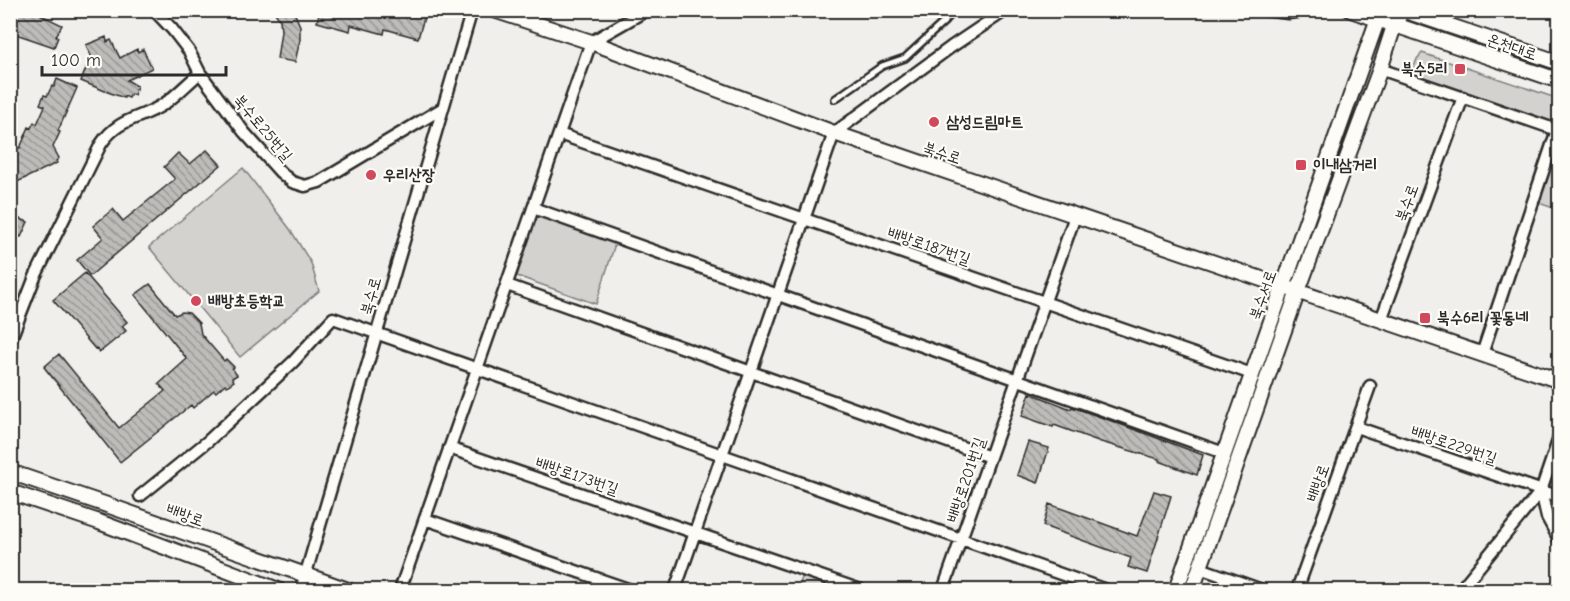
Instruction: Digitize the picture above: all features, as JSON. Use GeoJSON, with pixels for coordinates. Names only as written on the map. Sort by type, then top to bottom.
{"type":"FeatureCollection","features":[{"type":"Feature","properties":{"kind":"street","name":"북수로25번길"},"geometry":{"type":"LineString","coordinates":[[154,10],[172,29],[200,73],[244,132],[292,182],[305,186],[319,182],[443,108]]}},
{"type":"Feature","properties":{"kind":"street","name":"북수로"},"geometry":{"type":"LineString","coordinates":[[301,591],[472,10]]}},
{"type":"Feature","properties":{"kind":"street","name":"북수로"},"geometry":{"type":"LineString","coordinates":[[494,10],[591,42],[834,133],[1560,381]]}},
{"type":"Feature","properties":{"kind":"street"},"geometry":{"type":"LineString","coordinates":[[400,591],[591,42],[647,10]]}},
{"type":"Feature","properties":{"kind":"street"},"geometry":{"type":"LineString","coordinates":[[675,591],[834,133],[951,47],[1006,10]]}},
{"type":"Feature","properties":{"kind":"street"},"geometry":{"type":"LineString","coordinates":[[1264,10],[1288,13],[1313,10]]}},
{"type":"Feature","properties":{"kind":"street","name":"온천대로"},"geometry":{"type":"LineString","coordinates":[[1351,10],[1380,15],[1394,26],[1560,81]]}},
{"type":"Feature","properties":{"kind":"street","name":"온천대로"},"geometry":{"type":"LineString","coordinates":[[1403,10],[1560,63]]}},
{"type":"Feature","properties":{"kind":"street","name":"북수서로"},"geometry":{"type":"LineString","coordinates":[[1192,591],[1394,26],[1403,10]]}},
{"type":"Feature","properties":{"kind":"street","name":"북수서로"},"geometry":{"type":"LineString","coordinates":[[1176,591],[1380,15]]}},
{"type":"Feature","properties":{"kind":"street"},"geometry":{"type":"LineString","coordinates":[[1380,69],[1558,130],[1482,354]]}},
{"type":"Feature","properties":{"kind":"street"},"geometry":{"type":"LineString","coordinates":[[10,340],[35,278],[108,133],[122,123],[163,105],[200,73]]}},
{"type":"Feature","properties":{"kind":"street","name":"북수로"},"geometry":{"type":"LineString","coordinates":[[1382,320],[1463,97]]}},
{"type":"Feature","properties":{"kind":"street"},"geometry":{"type":"LineString","coordinates":[[559,134],[804,219]]}},
{"type":"Feature","properties":{"kind":"street"},"geometry":{"type":"LineString","coordinates":[[533,208],[1224,453]]}},
{"type":"Feature","properties":{"kind":"street","name":"배방로201번길"},"geometry":{"type":"LineString","coordinates":[[943,591],[1075,216]]}},
{"type":"Feature","properties":{"kind":"street","name":"배방로187번길"},"geometry":{"type":"LineString","coordinates":[[804,219],[1044,302]]}},
{"type":"Feature","properties":{"kind":"street"},"geometry":{"type":"LineString","coordinates":[[507,285],[990,457]]}},
{"type":"Feature","properties":{"kind":"street"},"geometry":{"type":"LineString","coordinates":[[1044,302],[1252,374]]}},
{"type":"Feature","properties":{"kind":"street"},"geometry":{"type":"LineString","coordinates":[[140,496],[208,441],[293,362],[333,318],[1106,591]]}},
{"type":"Feature","properties":{"kind":"street","name":"배방로"},"geometry":{"type":"LineString","coordinates":[[1298,591],[1370,386]]}},
{"type":"Feature","properties":{"kind":"street","name":"배방로229번길"},"geometry":{"type":"LineString","coordinates":[[1356,427],[1560,497]]}},
{"type":"Feature","properties":{"kind":"street"},"geometry":{"type":"LineString","coordinates":[[1460,591],[1541,491],[1560,435]]}},
{"type":"Feature","properties":{"kind":"street","name":"배방로173번길"},"geometry":{"type":"LineString","coordinates":[[449,448],[695,533]]}},
{"type":"Feature","properties":{"kind":"street","name":"배방로"},"geometry":{"type":"LineString","coordinates":[[10,472],[348,591]]}},
{"type":"Feature","properties":{"kind":"street"},"geometry":{"type":"LineString","coordinates":[[1541,491],[1547,517],[1560,541]]}},
{"type":"Feature","properties":{"kind":"street"},"geometry":{"type":"LineString","coordinates":[[10,492],[99,522],[278,591]]}},
{"type":"Feature","properties":{"kind":"street"},"geometry":{"type":"LineString","coordinates":[[425,519],[631,591]]}},
{"type":"Feature","properties":{"kind":"street"},"geometry":{"type":"LineString","coordinates":[[695,533],[861,591]]}},
{"type":"Feature","properties":{"kind":"street"},"geometry":{"type":"LineString","coordinates":[[1200,568],[1262,591]]}},
{"type":"Feature","properties":{"kind":"lane"},"geometry":{"type":"LineString","coordinates":[[835,99],[882,66],[905,58],[955,10]]}},
{"type":"Feature","properties":{"kind":"shaded area"},"geometry":{"type":"Polygon","coordinates":[[[1422,53],[1559,99],[1559,124],[1415,74],[1413,70],[1422,53]]]}},
{"type":"Feature","properties":{"kind":"shaded area"},"geometry":{"type":"Polygon","coordinates":[[[1559,142],[1559,210],[1539,203],[1559,142]]]}},
{"type":"Feature","properties":{"kind":"shaded area"},"geometry":{"type":"Polygon","coordinates":[[[243,168],[290,229],[311,263],[319,291],[240,357],[149,247],[243,168]]]}},
{"type":"Feature","properties":{"kind":"shaded area"},"geometry":{"type":"Polygon","coordinates":[[[537,215],[615,244],[596,304],[517,276],[537,215]]]}},
{"type":"Feature","properties":{"kind":"shaded area"},"geometry":{"type":"Polygon","coordinates":[[[803,574],[850,590],[798,590],[803,574]]]}},
{"type":"Feature","properties":{"kind":"building"},"geometry":{"type":"Polygon","coordinates":[[[10,10],[37,10],[42,13],[41,15],[62,25],[56,36],[58,37],[54,47],[10,32],[10,10]]]}},
{"type":"Feature","properties":{"kind":"building"},"geometry":{"type":"Polygon","coordinates":[[[273,10],[292,10],[300,26],[300,40],[295,62],[277,59],[281,31],[280,20],[273,10]]]}},
{"type":"Feature","properties":{"kind":"building"},"geometry":{"type":"Polygon","coordinates":[[[320,10],[374,10],[388,14],[389,10],[396,10],[424,18],[418,38],[385,29],[384,34],[351,25],[350,31],[317,22],[320,10]]]}},
{"type":"Feature","properties":{"kind":"building"},"geometry":{"type":"Polygon","coordinates":[[[106,37],[107,42],[111,40],[120,58],[137,49],[138,52],[143,49],[152,68],[127,80],[137,86],[134,95],[131,94],[129,98],[81,81],[91,56],[86,45],[106,37]]]}},
{"type":"Feature","properties":{"kind":"building"},"geometry":{"type":"Polygon","coordinates":[[[57,79],[77,88],[53,147],[59,158],[57,163],[13,184],[10,179],[10,144],[20,148],[29,127],[31,128],[34,122],[37,124],[45,106],[40,104],[44,95],[47,96],[57,79]]]}},
{"type":"Feature","properties":{"kind":"building"},"geometry":{"type":"Polygon","coordinates":[[[207,150],[221,165],[90,276],[77,260],[103,238],[93,226],[113,209],[123,221],[175,179],[164,167],[178,153],[190,164],[207,150]]]}},
{"type":"Feature","properties":{"kind":"building"},"geometry":{"type":"Polygon","coordinates":[[[10,215],[28,222],[21,237],[19,236],[11,257],[10,215]]]}},
{"type":"Feature","properties":{"kind":"building"},"geometry":{"type":"Polygon","coordinates":[[[85,273],[127,322],[122,326],[126,331],[100,352],[53,300],[85,273]]]}},
{"type":"Feature","properties":{"kind":"building"},"geometry":{"type":"Polygon","coordinates":[[[150,284],[175,315],[182,312],[189,313],[199,323],[201,334],[224,361],[226,359],[234,367],[232,369],[237,375],[232,378],[234,381],[227,386],[225,384],[216,392],[214,390],[193,408],[191,405],[120,462],[44,367],[59,354],[119,428],[165,391],[159,384],[187,359],[135,295],[150,284]]]}},
{"type":"Feature","properties":{"kind":"building"},"geometry":{"type":"Polygon","coordinates":[[[1030,393],[1203,455],[1197,475],[1159,461],[1159,459],[1022,416],[1030,393]]]}},
{"type":"Feature","properties":{"kind":"building"},"geometry":{"type":"Polygon","coordinates":[[[1028,442],[1049,448],[1038,483],[1017,475],[1028,442]]]}},
{"type":"Feature","properties":{"kind":"building"},"geometry":{"type":"Polygon","coordinates":[[[1154,491],[1171,496],[1147,573],[1128,567],[1131,558],[1043,526],[1049,504],[1137,536],[1154,491]]]}},
{"type":"Feature","properties":{"kind":"place","name":"북수5리"},"geometry":{"type":"Point","coordinates":[1460,69]}},
{"type":"Feature","properties":{"kind":"place","name":"삼성드림마트"},"geometry":{"type":"Point","coordinates":[934,122]}},
{"type":"Feature","properties":{"kind":"place","name":"이내삼거리"},"geometry":{"type":"Point","coordinates":[1301,165]}},
{"type":"Feature","properties":{"kind":"place","name":"우리산장"},"geometry":{"type":"Point","coordinates":[371,175]}},
{"type":"Feature","properties":{"kind":"place","name":"배방초등학교"},"geometry":{"type":"Point","coordinates":[196,301]}},
{"type":"Feature","properties":{"kind":"place","name":"북수6리 꽃동네"},"geometry":{"type":"Point","coordinates":[1425,318]}}]}
